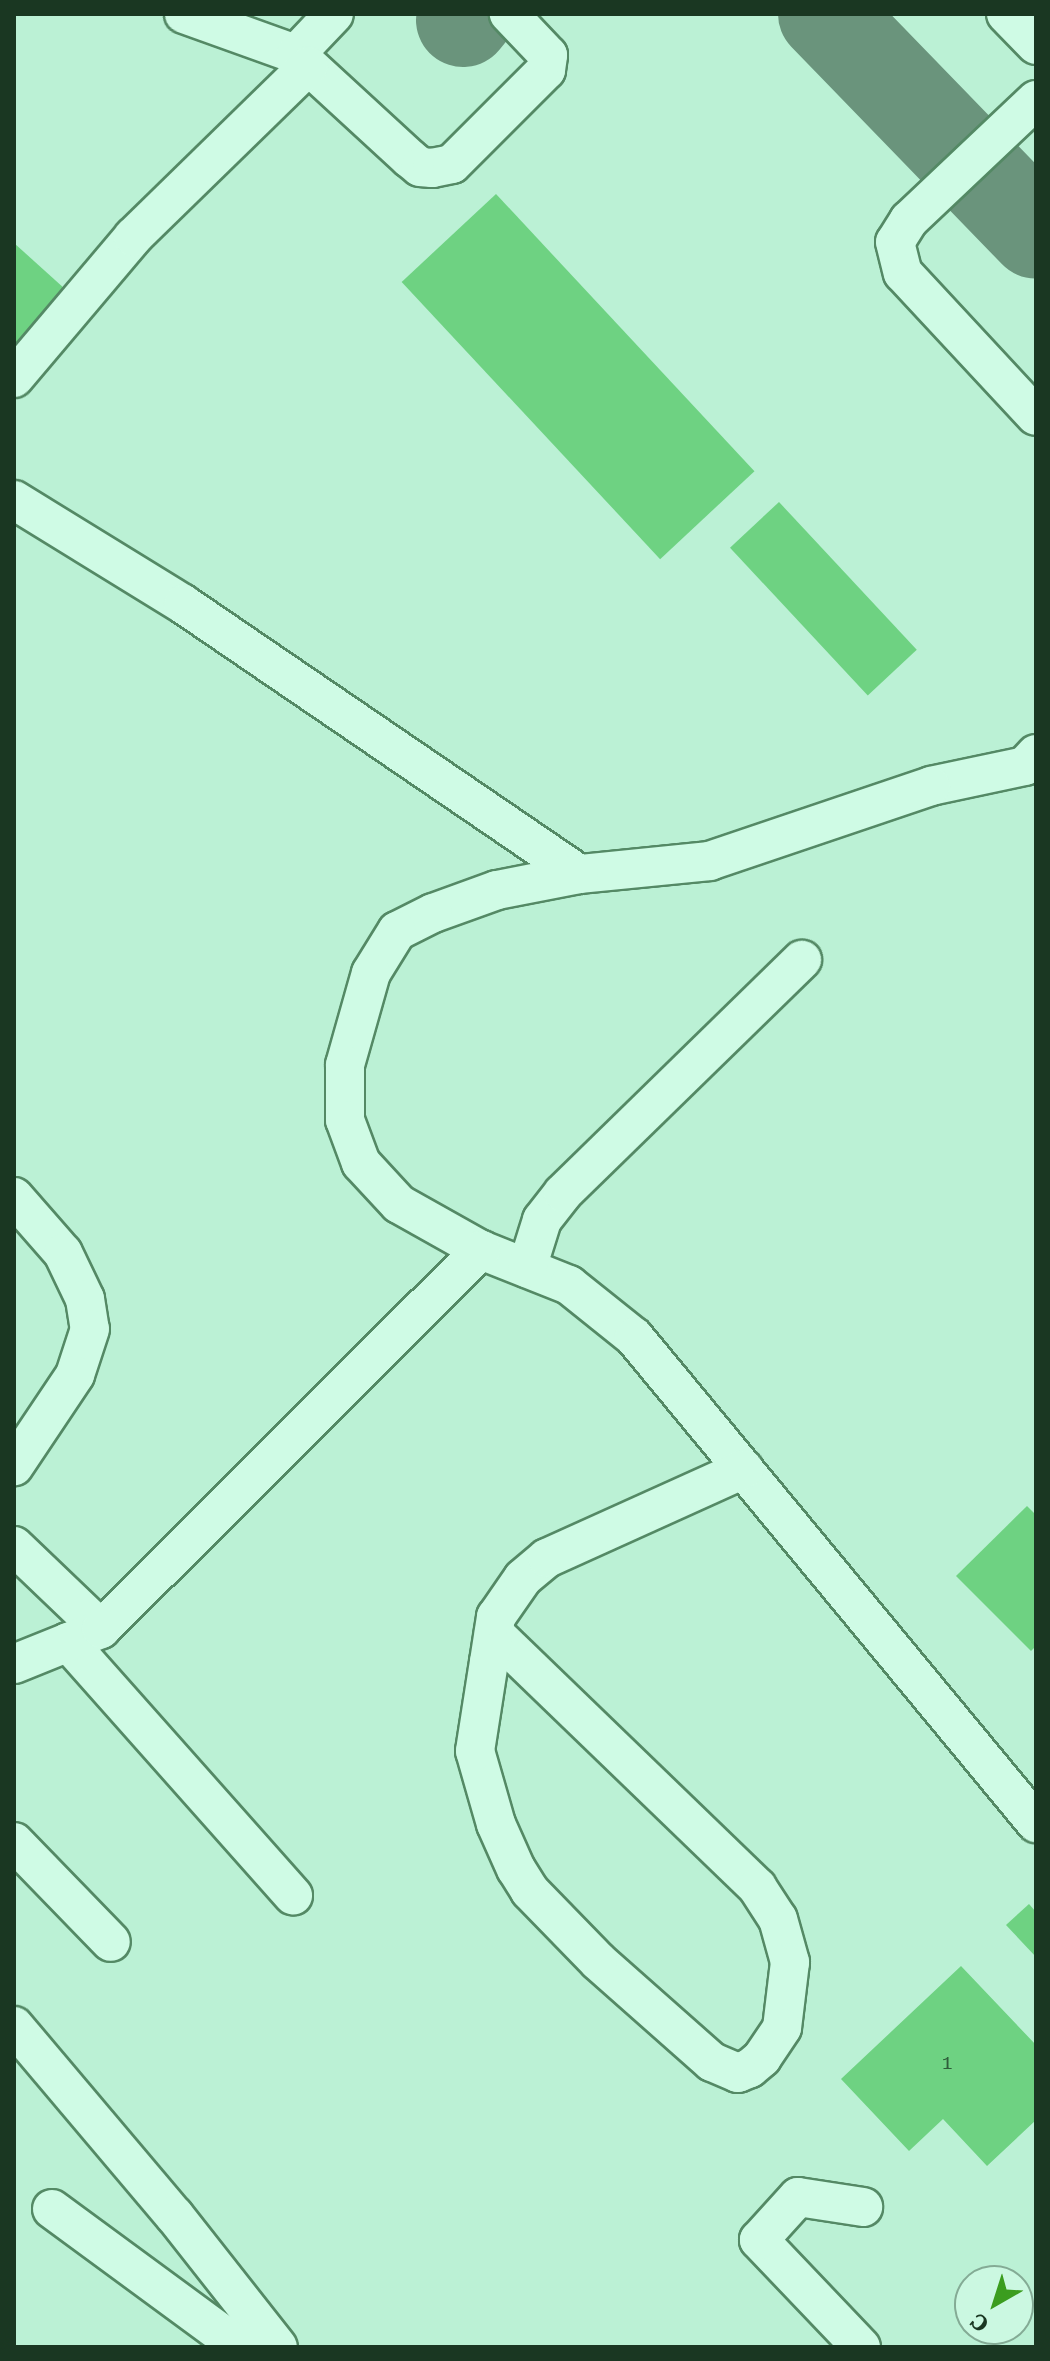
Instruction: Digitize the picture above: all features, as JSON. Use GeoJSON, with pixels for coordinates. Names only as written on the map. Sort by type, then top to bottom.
{"type":"FeatureCollection","features":[{"type":"Feature","properties":{"kind":"street"},"geometry":{"type":"LineString","coordinates":[[184,14],[302,60],[420,167],[452,164],[546,70],[548,55],[509,14]]}},
{"type":"Feature","properties":{"kind":"street"},"geometry":{"type":"LineString","coordinates":[[14,378],[133,237],[302,60],[334,14]]}},
{"type":"Feature","properties":{"kind":"street"},"geometry":{"type":"LineString","coordinates":[[1006,14],[1036,45]]}},
{"type":"Feature","properties":{"kind":"street"},"geometry":{"type":"LineString","coordinates":[[1036,100],[909,220],[895,242],[903,273],[1036,416]]}},
{"type":"Feature","properties":{"kind":"street"},"geometry":{"type":"LineString","coordinates":[[14,500],[183,604],[579,874]]}},
{"type":"Feature","properties":{"kind":"street"},"geometry":{"type":"LineString","coordinates":[[1032,766],[931,786],[710,861],[579,874],[497,890],[433,913],[397,931],[371,973],[345,1065],[345,1120],[361,1163],[399,1204],[481,1250],[569,1285],[634,1337],[831,1579],[1036,1823]]}},
{"type":"Feature","properties":{"kind":"street"},"geometry":{"type":"LineString","coordinates":[[527,1268],[542,1220],[563,1193],[802,960]]}},
{"type":"Feature","properties":{"kind":"street"},"geometry":{"type":"LineString","coordinates":[[14,1197],[63,1253],[85,1299],[90,1329],[75,1375],[14,1466]]}},
{"type":"Feature","properties":{"kind":"street"},"geometry":{"type":"LineString","coordinates":[[14,1664],[85,1635],[481,1250]]}},
{"type":"Feature","properties":{"kind":"street"},"geometry":{"type":"LineString","coordinates":[[494,1633],[757,1887],[778,1919],[790,1962],[782,2028],[762,2058],[750,2068],[738,2073],[712,2062],[598,1961],[530,1891],[516,1869],[496,1824],[475,1751],[496,1617],[523,1578],[547,1558],[744,1469]]}},
{"type":"Feature","properties":{"kind":"street"},"geometry":{"type":"LineString","coordinates":[[14,1546],[293,1895]]}},
{"type":"Feature","properties":{"kind":"street"},"geometry":{"type":"LineString","coordinates":[[14,1842],[111,1942]]}},
{"type":"Feature","properties":{"kind":"street"},"geometry":{"type":"LineString","coordinates":[[14,2026],[174,2215],[278,2347]]}},
{"type":"Feature","properties":{"kind":"street"},"geometry":{"type":"LineString","coordinates":[[861,2347],[759,2240],[798,2197],[863,2207]]}},
{"type":"Feature","properties":{"kind":"street"},"geometry":{"type":"LineString","coordinates":[[52,2209],[240,2347]]}},
{"type":"Feature","properties":{"kind":"building"},"geometry":{"type":"Polygon","coordinates":[[[496,194],[754,471],[660,559],[402,282],[496,194]]]}},
{"type":"Feature","properties":{"kind":"building"},"geometry":{"type":"Polygon","coordinates":[[[14,243],[65,289],[14,346],[14,243]]]}},
{"type":"Feature","properties":{"kind":"building"},"geometry":{"type":"Polygon","coordinates":[[[779,502],[917,650],[868,695],[730,548],[779,502]]]}},
{"type":"Feature","properties":{"kind":"building"},"geometry":{"type":"Polygon","coordinates":[[[1027,1506],[1036,1515],[1036,1646],[1031,1651],[956,1576],[1027,1506]]]}},
{"type":"Feature","properties":{"kind":"building"},"geometry":{"type":"Polygon","coordinates":[[[1029,1904],[1036,1912],[1036,1957],[1006,1925],[1029,1904]]]}},
{"type":"Feature","properties":{"kind":"building"},"geometry":{"type":"Polygon","coordinates":[[[961,1966],[1036,2045],[1036,2120],[987,2166],[943,2119],[909,2151],[841,2079],[961,1966]]]}},
{"type":"Feature","properties":{"kind":"taxiway"},"geometry":{"type":"LineString","coordinates":[[463,20],[468,14]]}},
{"type":"Feature","properties":{"kind":"taxiway"},"geometry":{"type":"LineString","coordinates":[[825,14],[1036,232]]}}]}
